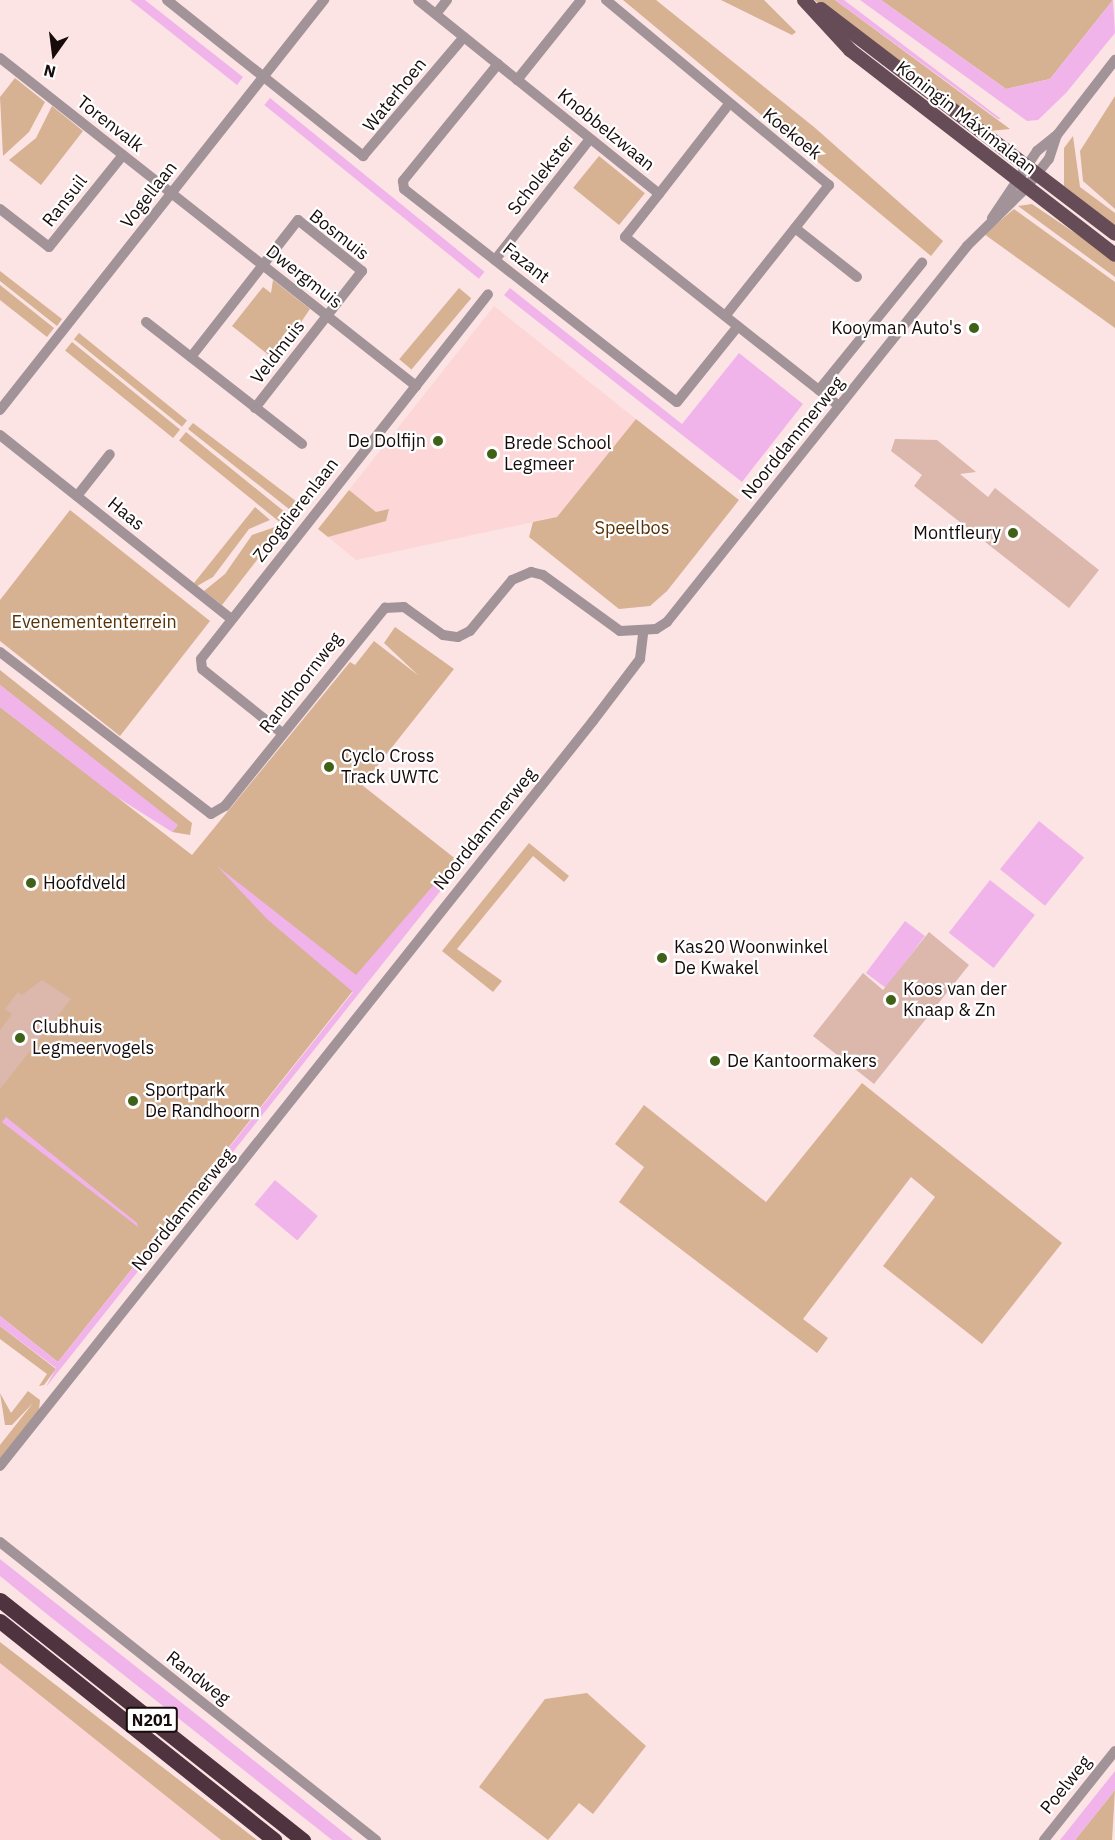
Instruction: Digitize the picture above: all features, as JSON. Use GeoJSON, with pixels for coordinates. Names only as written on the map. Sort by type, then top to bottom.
{"type":"FeatureCollection","features":[{"type":"Feature","properties":{"kind":"highway","name":"N201"},"geometry":{"type":"LineString","coordinates":[[0,1600],[303,1840]]}},
{"type":"Feature","properties":{"kind":"highway","name":"N201"},"geometry":{"type":"LineString","coordinates":[[0,1621],[274,1840]]}},
{"type":"Feature","properties":{"kind":"main road","name":"Koningin Máximalaan"},"geometry":{"type":"LineString","coordinates":[[806,0],[1115,234]]}},
{"type":"Feature","properties":{"kind":"main road","name":"Koningin Máximalaan"},"geometry":{"type":"LineString","coordinates":[[806,0],[850,50],[1115,255]]}},
{"type":"Feature","properties":{"kind":"street"},"geometry":{"type":"LineString","coordinates":[[167,0],[263,77]]}},
{"type":"Feature","properties":{"kind":"street","name":"Vogellaan"},"geometry":{"type":"LineString","coordinates":[[0,410],[324,0]]}},
{"type":"Feature","properties":{"kind":"street","name":"Knobbelzwaan"},"geometry":{"type":"LineString","coordinates":[[418,0],[659,194],[625,237],[839,406]]}},
{"type":"Feature","properties":{"kind":"street"},"geometry":{"type":"LineString","coordinates":[[436,15],[447,0]]}},
{"type":"Feature","properties":{"kind":"street"},"geometry":{"type":"LineString","coordinates":[[517,80],[581,0]]}},
{"type":"Feature","properties":{"kind":"street","name":"Koekoek"},"geometry":{"type":"LineString","coordinates":[[606,0],[829,185],[725,316]]}},
{"type":"Feature","properties":{"kind":"street","name":"Waterhoen"},"geometry":{"type":"LineString","coordinates":[[263,77],[367,156],[464,37]]}},
{"type":"Feature","properties":{"kind":"street","name":"Torenvalk"},"geometry":{"type":"LineString","coordinates":[[0,58],[172,193]]}},
{"type":"Feature","properties":{"kind":"street","name":"Noorddammerweg"},"geometry":{"type":"LineString","coordinates":[[0,1466],[593,721],[640,659],[644,633],[667,622],[839,406],[1021,184],[1115,60]]}},
{"type":"Feature","properties":{"kind":"street","name":"Fazant"},"geometry":{"type":"LineString","coordinates":[[498,64],[402,184],[677,402],[738,326]]}},
{"type":"Feature","properties":{"kind":"street"},"geometry":{"type":"LineString","coordinates":[[659,194],[729,104]]}},
{"type":"Feature","properties":{"kind":"street","name":"Scholekster"},"geometry":{"type":"LineString","coordinates":[[495,260],[590,139]]}},
{"type":"Feature","properties":{"kind":"street","name":"Ransuil"},"geometry":{"type":"LineString","coordinates":[[0,209],[49,248],[123,155]]}},
{"type":"Feature","properties":{"kind":"street","name":"Dwergmuis"},"geometry":{"type":"LineString","coordinates":[[172,193],[416,386]]}},
{"type":"Feature","properties":{"kind":"street","name":"Bosmuis"},"geometry":{"type":"LineString","coordinates":[[263,266],[298,220],[362,271],[327,316]]}},
{"type":"Feature","properties":{"kind":"street"},"geometry":{"type":"LineString","coordinates":[[795,228],[857,277]]}},
{"type":"Feature","properties":{"kind":"street"},"geometry":{"type":"LineString","coordinates":[[819,390],[922,263]]}},
{"type":"Feature","properties":{"kind":"street"},"geometry":{"type":"LineString","coordinates":[[191,357],[263,266]]}},
{"type":"Feature","properties":{"kind":"street","name":"Zoogdierenlaan"},"geometry":{"type":"LineString","coordinates":[[282,733],[202,669],[201,659],[488,294]]}},
{"type":"Feature","properties":{"kind":"street","name":"Veldmuis"},"geometry":{"type":"LineString","coordinates":[[255,408],[327,316]]}},
{"type":"Feature","properties":{"kind":"street","name":"Veldmuis"},"geometry":{"type":"LineString","coordinates":[[146,322],[302,444]]}},
{"type":"Feature","properties":{"kind":"street","name":"Haas"},"geometry":{"type":"LineString","coordinates":[[0,435],[231,619]]}},
{"type":"Feature","properties":{"kind":"street"},"geometry":{"type":"LineString","coordinates":[[77,496],[110,454]]}},
{"type":"Feature","properties":{"kind":"street","name":"Randhoornweg"},"geometry":{"type":"LineString","coordinates":[[0,652],[204,813],[222,809],[377,613],[391,606],[407,608],[442,635],[458,637],[470,631],[516,576],[536,572],[607,624],[644,633]]}},
{"type":"Feature","properties":{"kind":"street","name":"Randweg"},"geometry":{"type":"LineString","coordinates":[[0,1542],[376,1840]]}},
{"type":"Feature","properties":{"kind":"street","name":"Poelweg"},"geometry":{"type":"LineString","coordinates":[[1044,1840],[1115,1750]]}},
{"type":"Feature","properties":{"kind":"shaded area"},"geometry":{"type":"Polygon","coordinates":[[[130,0],[145,0],[243,77],[237,85],[130,0]]]}},
{"type":"Feature","properties":{"kind":"shaded area"},"geometry":{"type":"Polygon","coordinates":[[[835,0],[844,0],[1001,119],[998,119],[835,0]]]}},
{"type":"Feature","properties":{"kind":"shaded area"},"geometry":{"type":"Polygon","coordinates":[[[860,0],[881,0],[1006,89],[1050,79],[1113,0],[1115,33],[1066,93],[1038,120],[1027,121],[860,0]]]}},
{"type":"Feature","properties":{"kind":"shaded area"},"geometry":{"type":"Polygon","coordinates":[[[270,98],[484,272],[479,279],[264,105],[270,98]]]}},
{"type":"Feature","properties":{"kind":"shaded area"},"geometry":{"type":"Polygon","coordinates":[[[510,288],[682,424],[739,353],[803,404],[742,482],[504,295],[510,288]]]}},
{"type":"Feature","properties":{"kind":"shaded area","name":"Brede School Legmeer"},"geometry":{"type":"Polygon","coordinates":[[[494,306],[636,419],[557,517],[356,560],[328,537],[386,520],[349,490],[494,306]]]}},
{"type":"Feature","properties":{"kind":"shaded area"},"geometry":{"type":"Polygon","coordinates":[[[0,685],[178,825],[172,832],[112,794],[0,707],[0,685]]]}},
{"type":"Feature","properties":{"kind":"shaded area"},"geometry":{"type":"Polygon","coordinates":[[[1039,821],[1084,858],[1045,906],[1000,869],[1039,821]]]}},
{"type":"Feature","properties":{"kind":"shaded area"},"geometry":{"type":"Polygon","coordinates":[[[217,866],[356,975],[443,874],[450,879],[46,1387],[56,1368],[0,1326],[0,1316],[58,1362],[353,992],[268,920],[217,866]]]}},
{"type":"Feature","properties":{"kind":"shaded area"},"geometry":{"type":"Polygon","coordinates":[[[990,880],[1035,915],[994,968],[949,933],[990,880]]]}},
{"type":"Feature","properties":{"kind":"shaded area"},"geometry":{"type":"Polygon","coordinates":[[[905,921],[925,936],[886,988],[866,973],[905,921]]]}},
{"type":"Feature","properties":{"kind":"shaded area"},"geometry":{"type":"Polygon","coordinates":[[[6,1117],[137,1223],[138,1227],[2,1122],[6,1117]]]}},
{"type":"Feature","properties":{"kind":"shaded area"},"geometry":{"type":"Polygon","coordinates":[[[275,1180],[318,1216],[297,1241],[254,1205],[275,1180]]]}},
{"type":"Feature","properties":{"kind":"shaded area"},"geometry":{"type":"Polygon","coordinates":[[[0,1559],[353,1840],[332,1840],[48,1615],[0,1576],[0,1559]]]}},
{"type":"Feature","properties":{"kind":"shaded area"},"geometry":{"type":"Polygon","coordinates":[[[0,1661],[223,1840],[0,1840],[0,1661]]]}},
{"type":"Feature","properties":{"kind":"shaded area"},"geometry":{"type":"Polygon","coordinates":[[[1115,1771],[1115,1790],[1075,1840],[1060,1840],[1115,1771]]]}},
{"type":"Feature","properties":{"kind":"green space"},"geometry":{"type":"Polygon","coordinates":[[[623,0],[656,0],[814,127],[943,241],[931,256],[623,0]]]}},
{"type":"Feature","properties":{"kind":"green space"},"geometry":{"type":"Polygon","coordinates":[[[721,0],[764,0],[796,32],[792,35],[721,0]]]}},
{"type":"Feature","properties":{"kind":"green space"},"geometry":{"type":"Polygon","coordinates":[[[814,0],[835,0],[1010,129],[989,131],[814,0]]]}},
{"type":"Feature","properties":{"kind":"green space"},"geometry":{"type":"Polygon","coordinates":[[[881,0],[1113,0],[1050,79],[1006,89],[881,0]]]}},
{"type":"Feature","properties":{"kind":"green space"},"geometry":{"type":"Polygon","coordinates":[[[15,78],[45,102],[29,132],[3,156],[0,97],[15,78]]]}},
{"type":"Feature","properties":{"kind":"green space"},"geometry":{"type":"Polygon","coordinates":[[[1115,96],[1115,209],[1083,181],[1080,151],[1115,96]]]}},
{"type":"Feature","properties":{"kind":"green space"},"geometry":{"type":"Polygon","coordinates":[[[52,106],[83,131],[41,185],[9,160],[36,138],[52,106]]]}},
{"type":"Feature","properties":{"kind":"green space"},"geometry":{"type":"Polygon","coordinates":[[[1073,136],[1080,187],[1115,213],[1115,226],[1064,186],[1064,148],[1073,136]]]}},
{"type":"Feature","properties":{"kind":"green space"},"geometry":{"type":"Polygon","coordinates":[[[599,156],[645,193],[619,225],[573,188],[599,156]]]}},
{"type":"Feature","properties":{"kind":"green space"},"geometry":{"type":"Polygon","coordinates":[[[1032,204],[1115,260],[1115,277],[1018,206],[1032,204]]]}},
{"type":"Feature","properties":{"kind":"green space"},"geometry":{"type":"Polygon","coordinates":[[[1014,209],[1115,282],[1115,328],[984,234],[1014,209]]]}},
{"type":"Feature","properties":{"kind":"green space"},"geometry":{"type":"Polygon","coordinates":[[[0,271],[62,319],[57,326],[0,281],[0,271]]]}},
{"type":"Feature","properties":{"kind":"green space"},"geometry":{"type":"Polygon","coordinates":[[[273,280],[310,309],[275,360],[232,326],[263,287],[271,293],[273,280]]]}},
{"type":"Feature","properties":{"kind":"green space"},"geometry":{"type":"Polygon","coordinates":[[[0,285],[54,328],[47,337],[0,300],[0,285]]]}},
{"type":"Feature","properties":{"kind":"green space"},"geometry":{"type":"Polygon","coordinates":[[[459,288],[471,298],[411,370],[399,359],[459,288]]]}},
{"type":"Feature","properties":{"kind":"green space"},"geometry":{"type":"Polygon","coordinates":[[[79,333],[187,420],[182,427],[74,339],[79,333]]]}},
{"type":"Feature","properties":{"kind":"green space"},"geometry":{"type":"Polygon","coordinates":[[[72,342],[180,429],[173,438],[65,351],[72,342]]]}},
{"type":"Feature","properties":{"kind":"green space","name":"Speelbos"},"geometry":{"type":"Polygon","coordinates":[[[636,419],[739,500],[667,591],[650,606],[619,609],[529,537],[533,522],[557,517],[636,419]]]}},
{"type":"Feature","properties":{"kind":"green space"},"geometry":{"type":"Polygon","coordinates":[[[193,423],[301,505],[294,513],[188,429],[193,423]]]}},
{"type":"Feature","properties":{"kind":"green space"},"geometry":{"type":"Polygon","coordinates":[[[186,432],[292,518],[285,526],[179,441],[186,432]]]}},
{"type":"Feature","properties":{"kind":"green space"},"geometry":{"type":"Polygon","coordinates":[[[349,490],[376,512],[389,509],[386,521],[328,537],[318,529],[349,490]]]}},
{"type":"Feature","properties":{"kind":"green space"},"geometry":{"type":"Polygon","coordinates":[[[255,507],[270,520],[249,529],[213,577],[197,586],[194,583],[255,507]]]}},
{"type":"Feature","properties":{"kind":"green space","name":"Evenemententerrein"},"geometry":{"type":"Polygon","coordinates":[[[70,510],[210,621],[120,736],[0,641],[0,600],[70,510]]]}},
{"type":"Feature","properties":{"kind":"green space"},"geometry":{"type":"Polygon","coordinates":[[[278,526],[281,529],[222,605],[204,591],[225,574],[252,535],[278,526]]]}},
{"type":"Feature","properties":{"kind":"green space","name":"Sportpark De Randhoorn"},"geometry":{"type":"Polygon","coordinates":[[[395,627],[454,669],[362,785],[462,864],[453,875],[448,871],[58,1362],[0,1316],[0,707],[192,855],[350,662],[355,665],[374,641],[419,676],[384,643],[395,627]]]}},
{"type":"Feature","properties":{"kind":"green space"},"geometry":{"type":"Polygon","coordinates":[[[0,670],[192,823],[190,835],[172,832],[177,826],[0,685],[0,670]]]}},
{"type":"Feature","properties":{"kind":"green space"},"geometry":{"type":"Polygon","coordinates":[[[529,843],[569,876],[564,882],[533,856],[457,949],[502,981],[493,992],[442,951],[529,843]]]}},
{"type":"Feature","properties":{"kind":"green space"},"geometry":{"type":"Polygon","coordinates":[[[862,1083],[1062,1243],[982,1344],[883,1266],[935,1197],[911,1177],[803,1319],[828,1338],[817,1353],[619,1202],[644,1167],[615,1144],[644,1105],[766,1202],[862,1083]]]}},
{"type":"Feature","properties":{"kind":"green space"},"geometry":{"type":"Polygon","coordinates":[[[0,1326],[56,1369],[44,1385],[39,1386],[47,1374],[0,1339],[0,1326]]]}},
{"type":"Feature","properties":{"kind":"green space"},"geometry":{"type":"Polygon","coordinates":[[[28,1391],[40,1400],[39,1410],[0,1460],[0,1445],[33,1403],[12,1425],[5,1425],[0,1393],[11,1413],[28,1391]]]}},
{"type":"Feature","properties":{"kind":"green space"},"geometry":{"type":"Polygon","coordinates":[[[0,1642],[257,1840],[221,1840],[0,1663],[0,1642]]]}},
{"type":"Feature","properties":{"kind":"green space"},"geometry":{"type":"Polygon","coordinates":[[[587,1693],[646,1746],[593,1814],[579,1803],[548,1840],[479,1787],[545,1699],[587,1693]]]}},
{"type":"Feature","properties":{"kind":"green space"},"geometry":{"type":"Polygon","coordinates":[[[1115,1790],[1112,1840],[1075,1840],[1115,1790]]]}},
{"type":"Feature","properties":{"kind":"building","name":"Montfleury"},"geometry":{"type":"Polygon","coordinates":[[[895,439],[937,440],[976,472],[960,474],[988,497],[995,488],[1099,570],[1069,608],[914,486],[922,475],[891,451],[895,439]]]}},
{"type":"Feature","properties":{"kind":"building","name":"Koos van der Knaap & Zn"},"geometry":{"type":"Polygon","coordinates":[[[929,932],[969,965],[874,1084],[813,1036],[863,973],[883,990],[929,932]]]}},
{"type":"Feature","properties":{"kind":"building","name":"Clubhuis Legmeervogels"},"geometry":{"type":"Polygon","coordinates":[[[42,980],[71,999],[0,1089],[0,1030],[12,1014],[5,1009],[18,992],[22,995],[42,980]]]}},
{"type":"Feature","properties":{"kind":"place","name":"Kooyman Auto's"},"geometry":{"type":"Point","coordinates":[974,328]}},
{"type":"Feature","properties":{"kind":"place","name":"De Dolfijn"},"geometry":{"type":"Point","coordinates":[438,441]}},
{"type":"Feature","properties":{"kind":"place","name":"Brede School Legmeer"},"geometry":{"type":"Point","coordinates":[492,454]}},
{"type":"Feature","properties":{"kind":"place","name":"Montfleury"},"geometry":{"type":"Point","coordinates":[1013,533]}},
{"type":"Feature","properties":{"kind":"place","name":"Cyclo Cross Track UWTC"},"geometry":{"type":"Point","coordinates":[329,767]}},
{"type":"Feature","properties":{"kind":"place","name":"Hoofdveld"},"geometry":{"type":"Point","coordinates":[31,883]}},
{"type":"Feature","properties":{"kind":"place","name":"Kas20 Woonwinkel De Kwakel"},"geometry":{"type":"Point","coordinates":[662,958]}},
{"type":"Feature","properties":{"kind":"place","name":"Koos van der Knaap & Zn"},"geometry":{"type":"Point","coordinates":[891,1000]}},
{"type":"Feature","properties":{"kind":"place","name":"Clubhuis Legmeervogels"},"geometry":{"type":"Point","coordinates":[20,1038]}},
{"type":"Feature","properties":{"kind":"place","name":"De Kantoormakers"},"geometry":{"type":"Point","coordinates":[715,1061]}},
{"type":"Feature","properties":{"kind":"place","name":"Sportpark De Randhoorn"},"geometry":{"type":"Point","coordinates":[133,1101]}}]}
